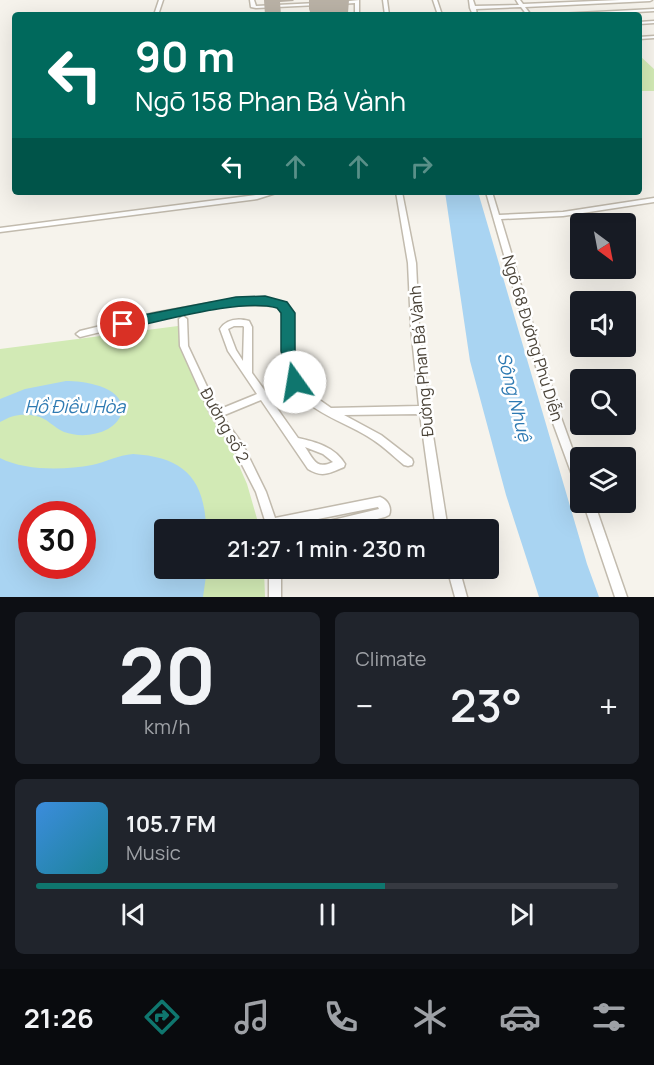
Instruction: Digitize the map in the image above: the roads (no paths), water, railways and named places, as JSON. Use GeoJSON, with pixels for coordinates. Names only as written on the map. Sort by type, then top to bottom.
{"type":"FeatureCollection","features":[{"type":"Feature","properties":{"kind":"street"},"geometry":{"type":"LineString","coordinates":[[252,0],[253,6],[256,7],[327,4]]}},
{"type":"Feature","properties":{"kind":"street"},"geometry":{"type":"LineString","coordinates":[[471,0],[474,12]]}},
{"type":"Feature","properties":{"kind":"street"},"geometry":{"type":"LineString","coordinates":[[518,0],[527,12]]}},
{"type":"Feature","properties":{"kind":"street"},"geometry":{"type":"LineString","coordinates":[[472,8],[650,0],[654,3]]}},
{"type":"Feature","properties":{"kind":"street"},"geometry":{"type":"LineString","coordinates":[[337,3],[357,1]]}},
{"type":"Feature","properties":{"kind":"street"},"geometry":{"type":"LineString","coordinates":[[604,2],[614,12],[654,10]]}},
{"type":"Feature","properties":{"kind":"street"},"geometry":{"type":"LineString","coordinates":[[287,6],[290,12]]}},
{"type":"Feature","properties":{"kind":"street"},"geometry":{"type":"LineString","coordinates":[[494,7],[497,12]]}},
{"type":"Feature","properties":{"kind":"street"},"geometry":{"type":"LineString","coordinates":[[0,230],[263,195]]}},
{"type":"Feature","properties":{"kind":"street","name":"Đường Phan Bá Vành"},"geometry":{"type":"LineString","coordinates":[[400,195],[412,263],[415,327],[424,410],[440,519]]}},
{"type":"Feature","properties":{"kind":"street","name":"Ngõ 68 Đường Phú Diễn"},"geometry":{"type":"LineString","coordinates":[[490,195],[554,412],[570,456]]}},
{"type":"Feature","properties":{"kind":"street"},"geometry":{"type":"LineString","coordinates":[[497,217],[563,214],[654,200]]}},
{"type":"Feature","properties":{"kind":"street"},"geometry":{"type":"LineString","coordinates":[[80,334],[236,302],[265,301],[282,305],[288,313],[288,351],[295,382],[308,397],[368,431],[408,462]]}},
{"type":"Feature","properties":{"kind":"street","name":"Đường số 2"},"geometry":{"type":"LineString","coordinates":[[183,319],[184,346],[216,415],[239,448],[270,519]]}},
{"type":"Feature","properties":{"kind":"street"},"geometry":{"type":"LineString","coordinates":[[248,372],[248,327],[246,323],[228,324],[224,329],[232,351],[294,441]]}},
{"type":"Feature","properties":{"kind":"street"},"geometry":{"type":"LineString","coordinates":[[216,415],[295,382]]}},
{"type":"Feature","properties":{"kind":"street"},"geometry":{"type":"LineString","coordinates":[[332,411],[424,410]]}},
{"type":"Feature","properties":{"kind":"street"},"geometry":{"type":"LineString","coordinates":[[304,519],[380,502],[386,508],[385,512],[357,519]]}},
{"type":"Feature","properties":{"kind":"street"},"geometry":{"type":"LineString","coordinates":[[592,513],[621,597]]}},
{"type":"Feature","properties":{"kind":"street"},"geometry":{"type":"LineString","coordinates":[[275,579],[275,597]]}},
{"type":"Feature","properties":{"kind":"street"},"geometry":{"type":"LineString","coordinates":[[456,579],[461,597]]}},
{"type":"Feature","properties":{"kind":"water","name":"Sông Nhuệ"},"geometry":{"type":"Polygon","coordinates":[[[445,195],[479,195],[570,506],[570,513],[572,513],[599,597],[539,597],[506,495],[470,361],[445,195]]]}},
{"type":"Feature","properties":{"kind":"water","name":"Hồ Điều Hòa"},"geometry":{"type":"Polygon","coordinates":[[[66,381],[92,384],[110,391],[121,403],[122,411],[117,421],[103,431],[81,435],[64,432],[40,417],[31,415],[17,415],[0,422],[0,399],[25,389],[66,381]]]}},
{"type":"Feature","properties":{"kind":"water","name":"Hồ Điều Hòa"},"geometry":{"type":"Polygon","coordinates":[[[133,454],[165,460],[178,466],[196,484],[205,519],[154,519],[154,579],[206,579],[203,597],[0,597],[0,458],[33,467],[70,468],[92,465],[133,454]]]}}]}
